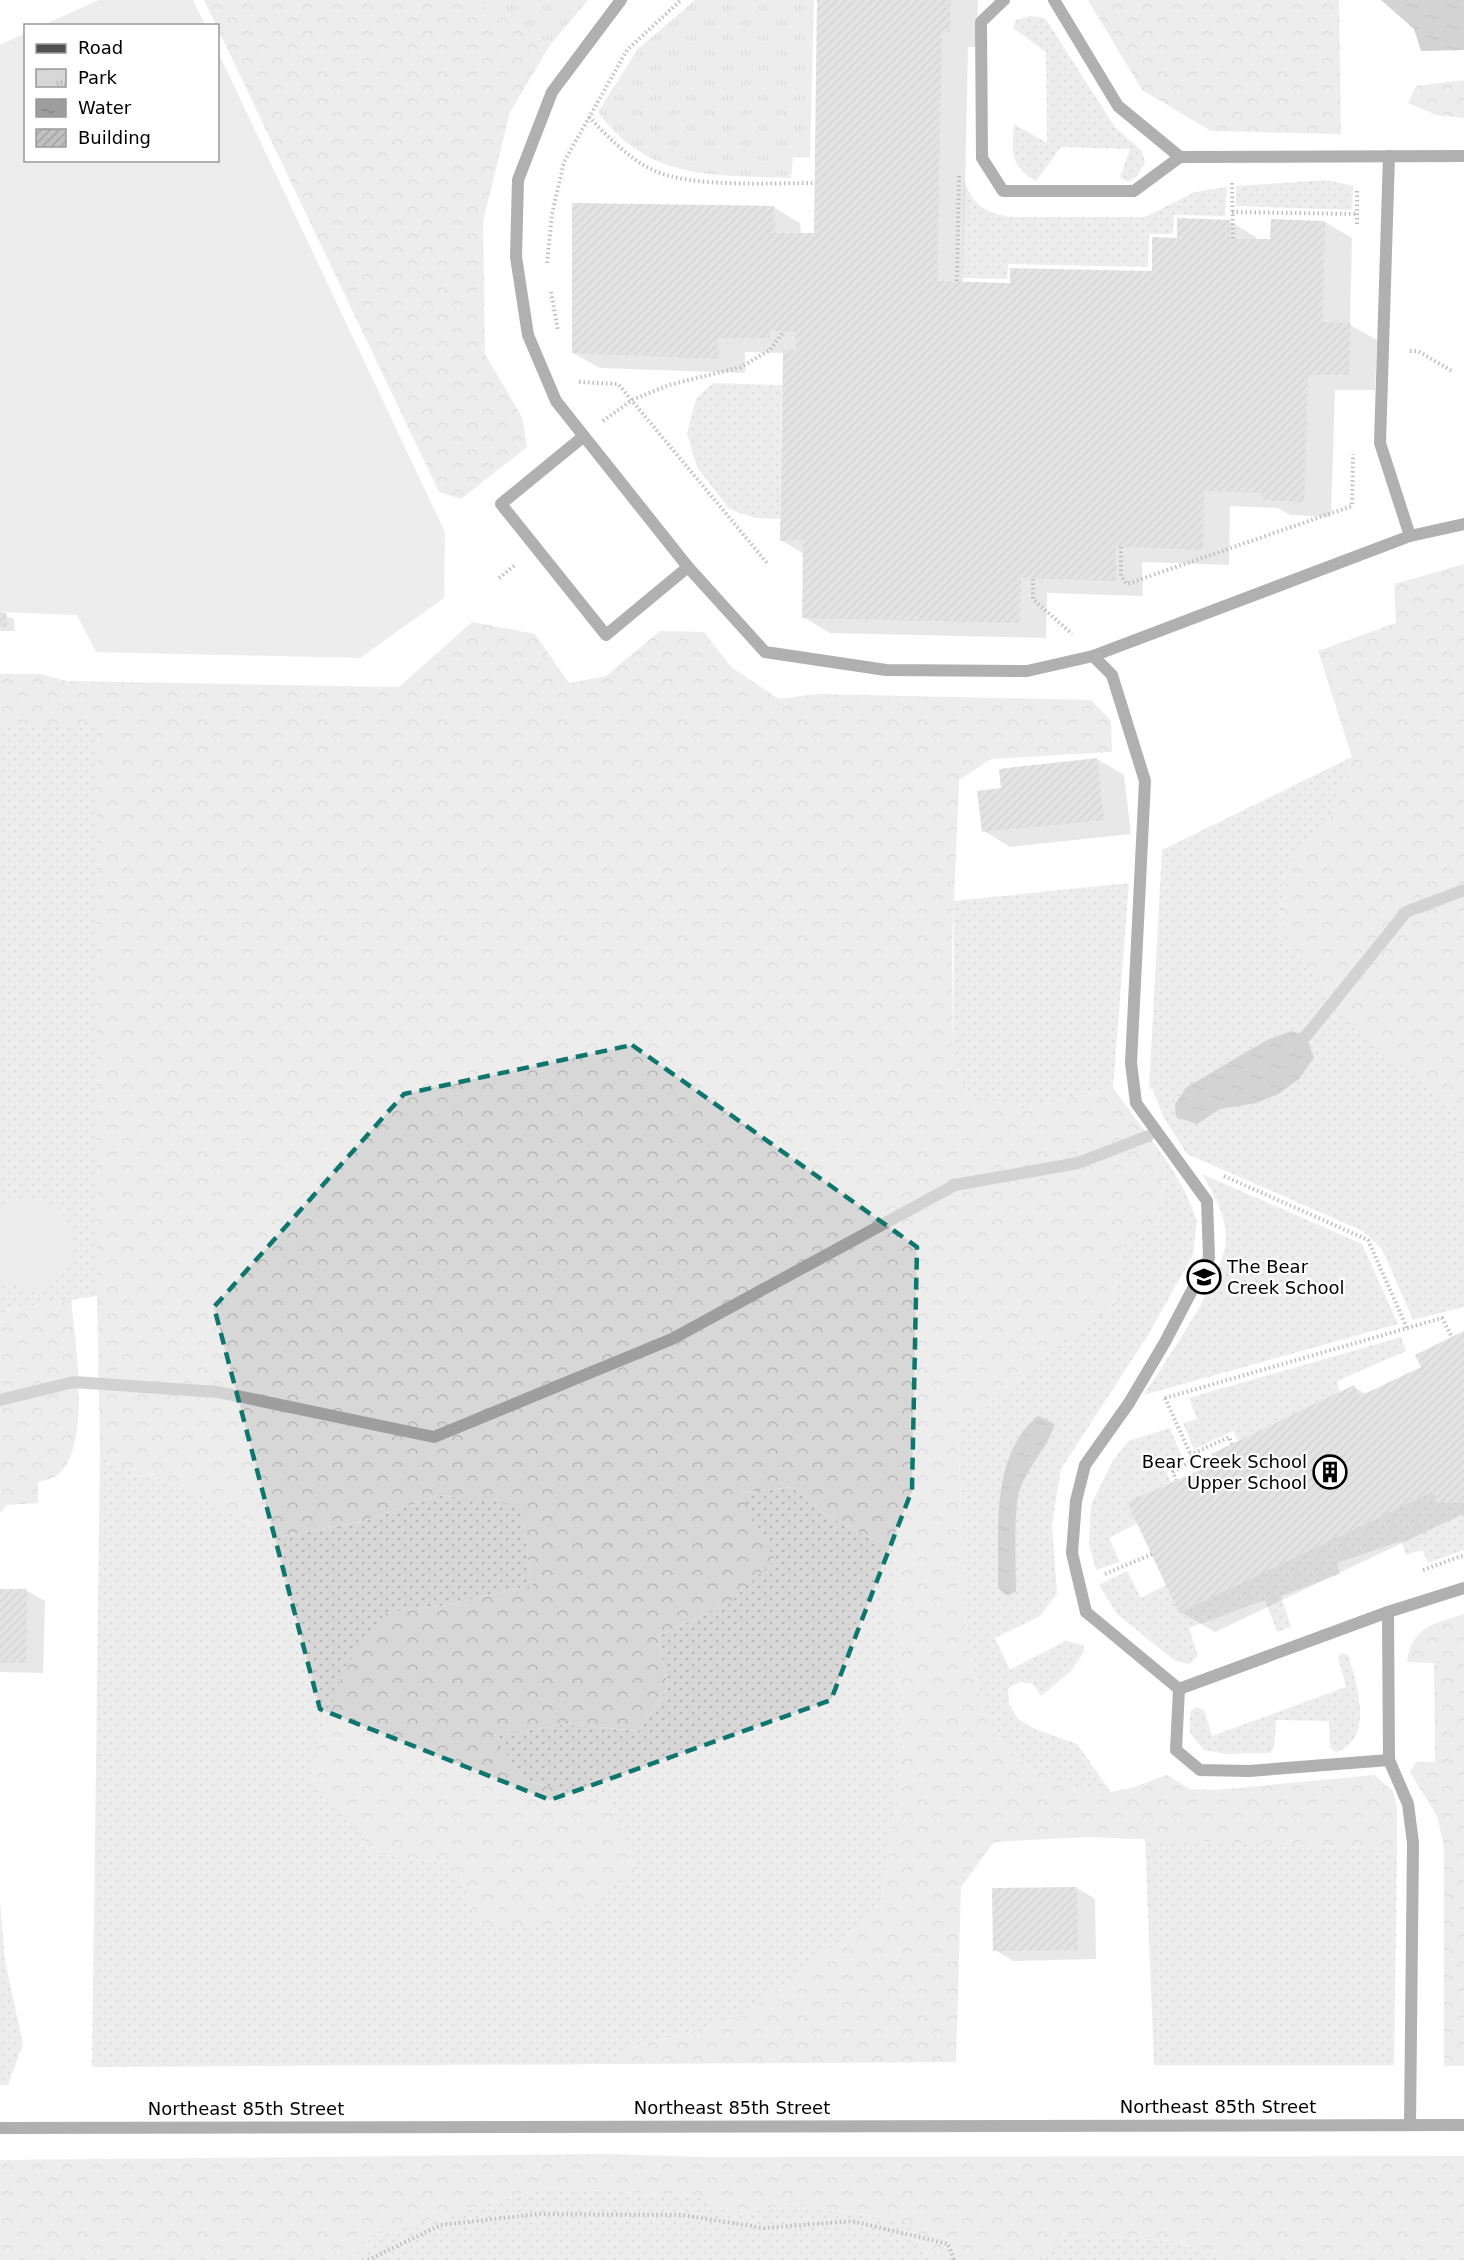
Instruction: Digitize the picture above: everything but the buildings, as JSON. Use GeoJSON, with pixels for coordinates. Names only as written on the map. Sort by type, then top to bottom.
{"type":"FeatureCollection","features":[{"type":"Feature","properties":{"kind":"street"},"geometry":{"type":"LineString","coordinates":[[621,0],[552,92],[518,180],[516,256],[528,335],[556,401],[688,567],[765,652],[886,670],[1027,671],[1093,656],[1410,536],[1464,524]]}},
{"type":"Feature","properties":{"kind":"street"},"geometry":{"type":"LineString","coordinates":[[1004,0],[981,22],[982,158],[1003,191],[1134,191],[1180,157],[1464,156]]}},
{"type":"Feature","properties":{"kind":"street"},"geometry":{"type":"LineString","coordinates":[[1054,0],[1118,106],[1180,157]]}},
{"type":"Feature","properties":{"kind":"street"},"geometry":{"type":"LineString","coordinates":[[1389,156],[1380,443],[1410,536]]}},
{"type":"Feature","properties":{"kind":"street"},"geometry":{"type":"LineString","coordinates":[[584,436],[501,504],[606,635],[688,567]]}},
{"type":"Feature","properties":{"kind":"street"},"geometry":{"type":"LineString","coordinates":[[1093,656],[1112,675],[1145,781],[1131,1063],[1136,1103],[1207,1202],[1209,1258],[1165,1342],[1129,1402],[1085,1466],[1078,1492],[1072,1553],[1086,1612],[1179,1689]]}},
{"type":"Feature","properties":{"kind":"street"},"geometry":{"type":"LineString","coordinates":[[1179,1689],[1388,1612],[1464,1588]]}},
{"type":"Feature","properties":{"kind":"street"},"geometry":{"type":"LineString","coordinates":[[1388,1612],[1389,1760],[1408,1804],[1413,1843],[1413,2042],[1410,2125]]}},
{"type":"Feature","properties":{"kind":"street"},"geometry":{"type":"LineString","coordinates":[[1179,1689],[1176,1750],[1200,1770],[1249,1771],[1389,1760]]}},
{"type":"Feature","properties":{"kind":"street","name":"Northeast 85th Street"},"geometry":{"type":"LineString","coordinates":[[0,2128],[1464,2125]]}},
{"type":"Feature","properties":{"kind":"path"},"geometry":{"type":"LineString","coordinates":[[548,271],[546,261],[552,214],[564,162],[627,50],[681,0]]}},
{"type":"Feature","properties":{"kind":"path"},"geometry":{"type":"LineString","coordinates":[[589,116],[612,140],[653,171],[701,182],[813,183]]}},
{"type":"Feature","properties":{"kind":"path"},"geometry":{"type":"LineString","coordinates":[[1231,157],[1233,239]]}},
{"type":"Feature","properties":{"kind":"path"},"geometry":{"type":"LineString","coordinates":[[1357,189],[1357,225]]}},
{"type":"Feature","properties":{"kind":"path"},"geometry":{"type":"LineString","coordinates":[[1232,212],[1357,214]]}},
{"type":"Feature","properties":{"kind":"path"},"geometry":{"type":"LineString","coordinates":[[550,282],[559,334]]}},
{"type":"Feature","properties":{"kind":"path"},"geometry":{"type":"LineString","coordinates":[[584,436],[632,400],[669,386],[741,367],[770,350],[784,331]]}},
{"type":"Feature","properties":{"kind":"path"},"geometry":{"type":"LineString","coordinates":[[575,375],[580,384],[618,384],[768,564]]}},
{"type":"Feature","properties":{"kind":"path"},"geometry":{"type":"LineString","coordinates":[[1120,547],[1121,576],[1127,584],[1352,506],[1353,450]]}},
{"type":"Feature","properties":{"kind":"path"},"geometry":{"type":"LineString","coordinates":[[1033,579],[1033,599],[1093,656]]}},
{"type":"Feature","properties":{"kind":"path"},"geometry":{"type":"LineString","coordinates":[[1184,1170],[1200,1166],[1368,1240],[1407,1328]]}},
{"type":"Feature","properties":{"kind":"path"},"geometry":{"type":"LineString","coordinates":[[1129,1402],[1145,1404],[1442,1318],[1452,1337]]}},
{"type":"Feature","properties":{"kind":"path"},"geometry":{"type":"LineString","coordinates":[[1165,1398],[1193,1460],[1173,1472],[1176,1480]]}},
{"type":"Feature","properties":{"kind":"path"},"geometry":{"type":"LineString","coordinates":[[1190,1455],[1228,1437],[1232,1444]]}},
{"type":"Feature","properties":{"kind":"path"},"geometry":{"type":"LineString","coordinates":[[1079,1585],[1152,1554]]}},
{"type":"Feature","properties":{"kind":"path"},"geometry":{"type":"LineString","coordinates":[[1412,1574],[1464,1554]]}},
{"type":"Feature","properties":{"kind":"path"},"geometry":{"type":"LineString","coordinates":[[368,2260],[441,2225],[538,2214],[682,2215],[764,2228],[852,2222],[948,2244],[954,2260]]}},
{"type":"Feature","properties":{"kind":"highlighted area"},"geometry":{"type":"Polygon","coordinates":[[[632,1045],[917,1247],[912,1490],[831,1700],[550,1800],[320,1709],[214,1307],[404,1094],[632,1045]]]}},
{"type":"Feature","properties":{"kind":"green space"},"geometry":{"type":"Polygon","coordinates":[[[99,0],[193,0],[205,24],[45,24],[99,0]]]}},
{"type":"Feature","properties":{"kind":"green space"},"geometry":{"type":"Polygon","coordinates":[[[204,0],[474,0],[550,45],[510,112],[483,221],[485,354],[522,417],[527,447],[461,499],[439,492],[219,31],[219,24],[215,24],[204,0]]]}},
{"type":"Feature","properties":{"kind":"green space"},"geometry":{"type":"Polygon","coordinates":[[[474,0],[588,0],[550,45],[474,0]]]}},
{"type":"Feature","properties":{"kind":"green space"},"geometry":{"type":"Polygon","coordinates":[[[695,0],[814,0],[810,157],[793,157],[791,178],[735,176],[684,170],[639,151],[618,135],[598,112],[638,49],[695,0]]]}},
{"type":"Feature","properties":{"kind":"green space"},"geometry":{"type":"Polygon","coordinates":[[[1088,0],[1339,0],[1341,134],[1211,131],[1142,90],[1088,0]]]}},
{"type":"Feature","properties":{"kind":"green space"},"geometry":{"type":"Polygon","coordinates":[[[1030,16],[1045,18],[1115,127],[1142,151],[1145,163],[1137,176],[1128,182],[1120,177],[1130,149],[1061,147],[1036,181],[1027,175],[1017,163],[1013,150],[1014,124],[1047,143],[1046,52],[1013,28],[1016,20],[1030,16]]]}},
{"type":"Feature","properties":{"kind":"green space"},"geometry":{"type":"Polygon","coordinates":[[[24,33],[24,162],[219,162],[219,54],[445,532],[444,598],[360,658],[96,652],[77,615],[0,612],[0,45],[24,33]]]}},
{"type":"Feature","properties":{"kind":"green space"},"geometry":{"type":"Polygon","coordinates":[[[1464,80],[1464,118],[1436,115],[1408,103],[1416,86],[1464,80]]]}},
{"type":"Feature","properties":{"kind":"green space"},"geometry":{"type":"Polygon","coordinates":[[[1327,180],[1353,186],[1352,210],[1236,206],[1236,186],[1327,180]]]}},
{"type":"Feature","properties":{"kind":"green space"},"geometry":{"type":"Polygon","coordinates":[[[964,181],[976,202],[986,210],[1010,217],[1145,217],[1195,192],[1227,187],[1225,216],[1174,215],[1173,234],[1149,234],[1148,267],[1008,264],[1007,279],[963,278],[964,181]]]}},
{"type":"Feature","properties":{"kind":"green space"},"geometry":{"type":"Polygon","coordinates":[[[713,383],[782,385],[780,519],[755,518],[729,509],[697,467],[687,433],[696,399],[713,383]]]}},
{"type":"Feature","properties":{"kind":"green space"},"geometry":{"type":"Polygon","coordinates":[[[1464,564],[1464,1218],[1460,1218],[1460,1110],[1434,1094],[1348,1019],[1280,932],[1285,871],[1333,812],[1352,757],[1318,651],[1396,623],[1394,584],[1464,564]]]}},
{"type":"Feature","properties":{"kind":"green space"},"geometry":{"type":"Polygon","coordinates":[[[472,622],[535,634],[569,683],[606,676],[660,631],[704,632],[731,667],[779,699],[818,694],[1091,700],[1111,721],[1112,752],[991,759],[959,780],[952,949],[953,1053],[966,1094],[1024,1109],[1113,1088],[1167,1161],[1158,1225],[1122,1246],[1111,1309],[1059,1343],[958,1430],[966,1636],[984,1713],[1011,1756],[1072,1788],[1111,1792],[1131,1788],[1167,1775],[1190,1789],[1216,1790],[1374,1775],[1393,1791],[1397,1807],[1397,1853],[1370,1848],[1087,1837],[994,1842],[961,1887],[956,2062],[618,2064],[629,2049],[739,2018],[880,1911],[898,1789],[897,1551],[828,1516],[792,1487],[741,1493],[775,1560],[729,1603],[658,1636],[668,1688],[639,1731],[567,1724],[494,1736],[524,1780],[611,1804],[638,1870],[555,1925],[481,1929],[454,1864],[377,1854],[309,1776],[343,1670],[385,1613],[447,1605],[532,1585],[520,1505],[439,1495],[363,1521],[274,1538],[194,1491],[100,1458],[97,1296],[97,728],[0,726],[0,674],[40,674],[67,681],[399,687],[472,622]]]}},
{"type":"Feature","properties":{"kind":"green space"},"geometry":{"type":"Polygon","coordinates":[[[0,726],[97,727],[97,1296],[6,1310],[0,1325],[0,726]]]}},
{"type":"Feature","properties":{"kind":"green space"},"geometry":{"type":"Polygon","coordinates":[[[1352,757],[1333,812],[1285,871],[1280,932],[1460,1110],[1460,1218],[1464,1218],[1464,1307],[1413,1320],[1382,1249],[1363,1231],[1187,1154],[1164,1118],[1152,1088],[1149,1089],[1162,850],[1352,757]]]}},
{"type":"Feature","properties":{"kind":"green space"},"geometry":{"type":"Polygon","coordinates":[[[1129,883],[1113,1088],[1024,1109],[966,1094],[953,1053],[954,901],[1129,883]]]}},
{"type":"Feature","properties":{"kind":"green space"},"geometry":{"type":"Polygon","coordinates":[[[1167,1161],[1185,1191],[1197,1221],[1193,1255],[1148,1335],[1061,1469],[1052,1524],[1057,1594],[1040,1616],[995,1638],[1010,1670],[1065,1641],[1083,1645],[1084,1652],[1070,1672],[1041,1696],[1033,1684],[1021,1682],[1008,1688],[1009,1704],[1018,1719],[1035,1729],[1077,1744],[1111,1792],[1072,1788],[1011,1756],[984,1713],[966,1636],[958,1430],[1059,1343],[1111,1309],[1122,1246],[1158,1225],[1167,1161]]]}},
{"type":"Feature","properties":{"kind":"green space"},"geometry":{"type":"Polygon","coordinates":[[[1202,1174],[1362,1244],[1398,1324],[1144,1395],[1206,1295],[1223,1254],[1226,1237],[1224,1220],[1215,1196],[1202,1174]]]}},
{"type":"Feature","properties":{"kind":"green space"},"geometry":{"type":"Polygon","coordinates":[[[39,1199],[58,1209],[66,1220],[71,1230],[73,1250],[66,1270],[59,1278],[48,1286],[27,1292],[0,1278],[0,1209],[14,1200],[39,1199]]]}},
{"type":"Feature","properties":{"kind":"green space"},"geometry":{"type":"Polygon","coordinates":[[[71,1300],[79,1393],[75,1444],[67,1463],[56,1476],[38,1482],[38,1503],[7,1505],[0,1513],[0,1325],[6,1310],[71,1300]]]}},
{"type":"Feature","properties":{"kind":"green space"},"geometry":{"type":"Polygon","coordinates":[[[1401,1337],[1406,1351],[1337,1381],[1340,1392],[1238,1441],[1233,1431],[1194,1449],[1183,1423],[1197,1419],[1189,1398],[1401,1337]]]}},
{"type":"Feature","properties":{"kind":"green space"},"geometry":{"type":"Polygon","coordinates":[[[1170,1428],[1183,1460],[1165,1469],[1171,1482],[1128,1502],[1138,1523],[1109,1538],[1120,1562],[1096,1570],[1089,1543],[1091,1505],[1112,1462],[1128,1441],[1170,1428]]]}},
{"type":"Feature","properties":{"kind":"green space"},"geometry":{"type":"Polygon","coordinates":[[[100,1458],[194,1491],[274,1538],[363,1521],[439,1495],[520,1504],[532,1585],[447,1605],[385,1613],[377,1854],[454,1864],[611,1804],[524,1780],[493,1736],[567,1724],[639,1731],[668,1688],[658,1636],[729,1603],[741,1493],[792,1487],[828,1516],[897,1551],[898,1789],[880,1911],[739,2018],[629,2049],[618,2064],[92,2067],[100,1458]]]}},
{"type":"Feature","properties":{"kind":"green space"},"geometry":{"type":"Polygon","coordinates":[[[1434,1491],[1436,1502],[1464,1503],[1464,1550],[1428,1563],[1422,1550],[1406,1555],[1401,1541],[1337,1563],[1340,1574],[1281,1596],[1291,1627],[1277,1632],[1265,1600],[1189,1628],[1198,1656],[1189,1664],[1175,1661],[1117,1614],[1099,1585],[1127,1571],[1141,1598],[1166,1585],[1180,1612],[1434,1491]]]}},
{"type":"Feature","properties":{"kind":"green space"},"geometry":{"type":"Polygon","coordinates":[[[1464,1614],[1464,2066],[1444,2066],[1444,1847],[1437,1816],[1410,1772],[1416,1762],[1435,1762],[1434,1663],[1407,1662],[1414,1641],[1426,1628],[1464,1614]]]}},
{"type":"Feature","properties":{"kind":"green space"},"geometry":{"type":"Polygon","coordinates":[[[1342,1653],[1348,1655],[1360,1709],[1356,1735],[1348,1745],[1336,1752],[1330,1748],[1329,1721],[1276,1720],[1274,1748],[1270,1753],[1226,1754],[1204,1750],[1190,1733],[1190,1712],[1196,1707],[1204,1710],[1212,1736],[1346,1687],[1338,1657],[1342,1653]]]}},
{"type":"Feature","properties":{"kind":"green space"},"geometry":{"type":"Polygon","coordinates":[[[1145,1839],[1370,1848],[1397,1853],[1394,2065],[1154,2065],[1145,1839]]]}},
{"type":"Feature","properties":{"kind":"green space"},"geometry":{"type":"Polygon","coordinates":[[[0,1900],[5,1961],[23,2044],[8,2085],[0,2085],[0,1900]]]}},
{"type":"Feature","properties":{"kind":"green space"},"geometry":{"type":"Polygon","coordinates":[[[606,2154],[701,2157],[1464,2156],[1464,2260],[1230,2260],[1173,2241],[1058,2234],[1042,2260],[929,2260],[908,2222],[793,2204],[733,2215],[700,2196],[544,2188],[374,2235],[350,2260],[0,2260],[0,2160],[606,2154]]]}},
{"type":"Feature","properties":{"kind":"green space"},"geometry":{"type":"Polygon","coordinates":[[[544,2188],[700,2196],[733,2215],[793,2204],[908,2222],[929,2260],[350,2260],[374,2235],[544,2188]]]}},
{"type":"Feature","properties":{"kind":"green space"},"geometry":{"type":"Polygon","coordinates":[[[1058,2234],[1173,2241],[1230,2260],[1042,2260],[1058,2234]]]}},
{"type":"Feature","properties":{"kind":"water"},"geometry":{"type":"Polygon","coordinates":[[[1381,0],[1464,0],[1464,50],[1421,51],[1414,29],[1381,0]]]}},
{"type":"Feature","properties":{"kind":"water"},"geometry":{"type":"Polygon","coordinates":[[[1291,1031],[1306,1036],[1314,1058],[1299,1079],[1280,1093],[1256,1103],[1220,1109],[1197,1124],[1176,1117],[1175,1104],[1187,1087],[1267,1040],[1291,1031]]]}},
{"type":"Feature","properties":{"kind":"water"},"geometry":{"type":"Polygon","coordinates":[[[1038,1416],[1055,1424],[1020,1489],[1016,1523],[1016,1591],[1008,1596],[998,1588],[1000,1496],[1012,1451],[1023,1432],[1038,1416]]]}},
{"type":"Feature","properties":{"kind":"waterway"},"geometry":{"type":"LineString","coordinates":[[1294,1044],[1306,1036],[1406,912],[1464,890]]}},
{"type":"Feature","properties":{"kind":"waterway"},"geometry":{"type":"LineString","coordinates":[[0,1400],[74,1382],[218,1392],[434,1437],[672,1339],[955,1185],[1078,1163],[1148,1136]]}},
{"type":"Feature","properties":{"kind":"place","name":"The Bear Creek School"},"geometry":{"type":"Point","coordinates":[1204,1277]}},
{"type":"Feature","properties":{"kind":"place","name":"Bear Creek School Upper School"},"geometry":{"type":"Point","coordinates":[1330,1472]}}]}
